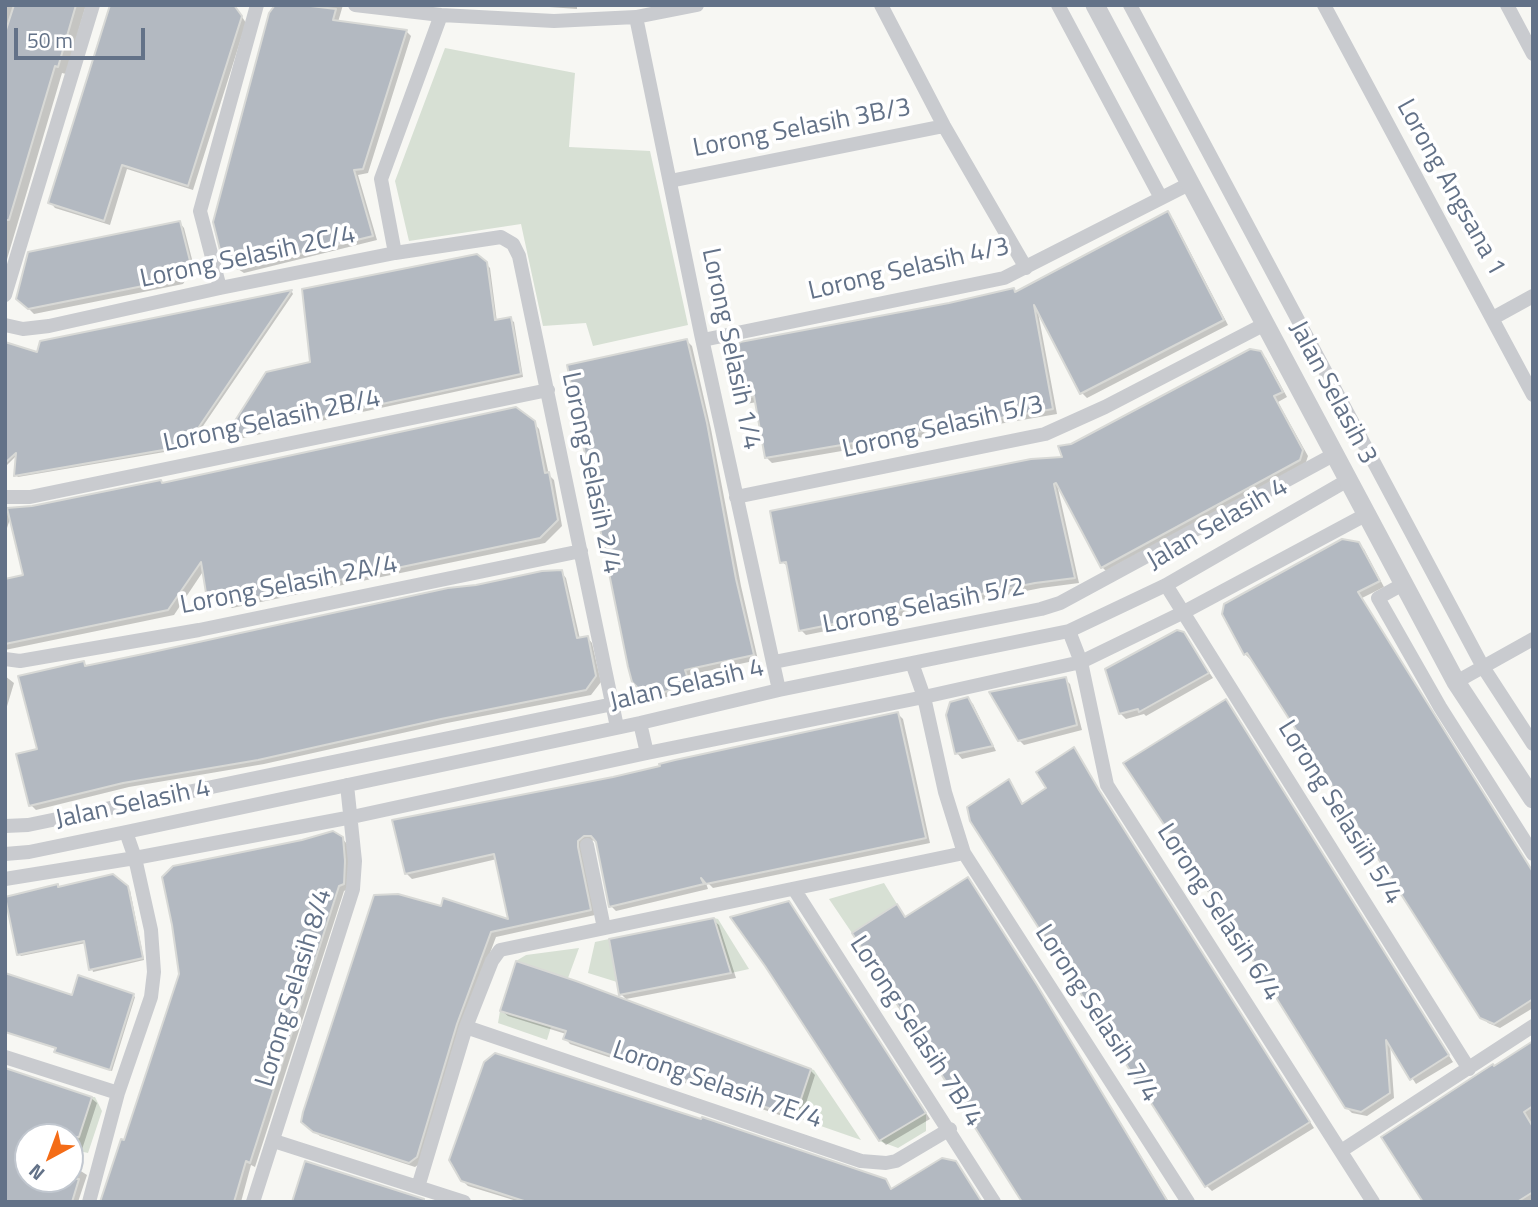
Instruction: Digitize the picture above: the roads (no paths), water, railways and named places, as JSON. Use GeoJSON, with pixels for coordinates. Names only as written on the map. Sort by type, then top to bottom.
{"type":"FeatureCollection","features":[{"type":"Feature","properties":{"kind":"street"},"geometry":{"type":"LineString","coordinates":[[5,295],[93,5]]}},
{"type":"Feature","properties":{"kind":"street"},"geometry":{"type":"LineString","coordinates":[[220,288],[200,211],[257,5]]}},
{"type":"Feature","properties":{"kind":"street"},"geometry":{"type":"LineString","coordinates":[[355,5],[441,15],[554,21],[636,17],[697,5]]}},
{"type":"Feature","properties":{"kind":"street"},"geometry":{"type":"LineString","coordinates":[[592,5],[594,21]]}},
{"type":"Feature","properties":{"kind":"street"},"geometry":{"type":"LineString","coordinates":[[881,5],[944,126],[1027,268]]}},
{"type":"Feature","properties":{"kind":"street"},"geometry":{"type":"LineString","coordinates":[[1058,5],[1161,198]]}},
{"type":"Feature","properties":{"kind":"street","name":"Jalan Selasih 3"},"geometry":{"type":"LineString","coordinates":[[1095,5],[1456,682],[1533,799]]}},
{"type":"Feature","properties":{"kind":"street","name":"Jalan Selasih 3"},"geometry":{"type":"LineString","coordinates":[[1130,5],[1483,667],[1533,744]]}},
{"type":"Feature","properties":{"kind":"street","name":"Lorong Angsana 1"},"geometry":{"type":"LineString","coordinates":[[1324,5],[1533,395]]}},
{"type":"Feature","properties":{"kind":"street"},"geometry":{"type":"LineString","coordinates":[[1507,5],[1533,54]]}},
{"type":"Feature","properties":{"kind":"street"},"geometry":{"type":"LineString","coordinates":[[395,253],[381,179],[441,15]]}},
{"type":"Feature","properties":{"kind":"street","name":"Lorong Selasih 1/4"},"geometry":{"type":"LineString","coordinates":[[636,17],[779,690]]}},
{"type":"Feature","properties":{"kind":"street","name":"Lorong Selasih 3B/3"},"geometry":{"type":"LineString","coordinates":[[670,181],[944,126]]}},
{"type":"Feature","properties":{"kind":"street","name":"Lorong Selasih 4/3"},"geometry":{"type":"LineString","coordinates":[[703,340],[1004,278],[1191,183]]}},
{"type":"Feature","properties":{"kind":"street","name":"Lorong Selasih 2C/4"},"geometry":{"type":"LineString","coordinates":[[5,325],[23,329],[49,326],[395,253],[501,237]]}},
{"type":"Feature","properties":{"kind":"street","name":"Lorong Selasih 2/4"},"geometry":{"type":"LineString","coordinates":[[501,237],[513,244],[519,256],[617,727]]}},
{"type":"Feature","properties":{"kind":"street"},"geometry":{"type":"LineString","coordinates":[[1493,318],[1533,296]]}},
{"type":"Feature","properties":{"kind":"street","name":"Lorong Selasih 5/3"},"geometry":{"type":"LineString","coordinates":[[736,497],[1045,434],[1105,407],[1265,324]]}},
{"type":"Feature","properties":{"kind":"street","name":"Lorong Selasih 2B/4"},"geometry":{"type":"LineString","coordinates":[[5,497],[30,497],[548,390]]}},
{"type":"Feature","properties":{"kind":"street","name":"Lorong Selasih 5/2"},"geometry":{"type":"LineString","coordinates":[[774,662],[1041,609],[1081,593],[1335,454]]}},
{"type":"Feature","properties":{"kind":"street","name":"Jalan Selasih 4"},"geometry":{"type":"LineString","coordinates":[[5,855],[126,832],[640,723],[779,690],[1069,631],[1166,585],[1348,480]]}},
{"type":"Feature","properties":{"kind":"street"},"geometry":{"type":"LineString","coordinates":[[5,879],[135,858],[352,817],[1081,662],[1184,612],[1367,514]]}},
{"type":"Feature","properties":{"kind":"street","name":"Lorong Selasih 2A/4"},"geometry":{"type":"LineString","coordinates":[[5,659],[20,661],[199,629],[581,551]]}},
{"type":"Feature","properties":{"kind":"street"},"geometry":{"type":"LineString","coordinates":[[1405,583],[1378,598],[1440,707],[1533,853]]}},
{"type":"Feature","properties":{"kind":"street","name":"Lorong Selasiih 5/4"},"geometry":{"type":"LineString","coordinates":[[1166,585],[1469,1069]]}},
{"type":"Feature","properties":{"kind":"street","name":"Lorong Selasih 6/4"},"geometry":{"type":"LineString","coordinates":[[1069,631],[1081,662],[1107,785],[1373,1202]]}},
{"type":"Feature","properties":{"kind":"street"},"geometry":{"type":"LineString","coordinates":[[1456,682],[1533,639]]}},
{"type":"Feature","properties":{"kind":"street","name":"Lorong Selasih 7/4"},"geometry":{"type":"LineString","coordinates":[[912,663],[924,697],[946,792],[964,853],[1188,1202]]}},
{"type":"Feature","properties":{"kind":"street"},"geometry":{"type":"LineString","coordinates":[[5,826],[27,825],[613,704]]}},
{"type":"Feature","properties":{"kind":"street"},"geometry":{"type":"LineString","coordinates":[[640,723],[647,753]]}},
{"type":"Feature","properties":{"kind":"street","name":"Lorong Selasih 8/4"},"geometry":{"type":"LineString","coordinates":[[253,1202],[353,889],[355,861],[347,785]]}},
{"type":"Feature","properties":{"kind":"street"},"geometry":{"type":"LineString","coordinates":[[89,1202],[118,1093],[152,997],[154,972],[151,930],[135,858],[126,832]]}},
{"type":"Feature","properties":{"kind":"street"},"geometry":{"type":"LineString","coordinates":[[587,845],[604,928]]}},
{"type":"Feature","properties":{"kind":"street"},"geometry":{"type":"LineString","coordinates":[[418,1187],[466,1027],[492,961],[500,950],[964,853]]}},
{"type":"Feature","properties":{"kind":"street","name":"Lorong Selasih 7B/4"},"geometry":{"type":"LineString","coordinates":[[794,889],[950,1129],[994,1202]]}},
{"type":"Feature","properties":{"kind":"street"},"geometry":{"type":"LineString","coordinates":[[1341,1151],[1533,1026]]}},
{"type":"Feature","properties":{"kind":"street","name":"Lorong Selasih 7E/4"},"geometry":{"type":"LineString","coordinates":[[466,1027],[861,1161],[896,1161],[950,1129]]}},
{"type":"Feature","properties":{"kind":"street"},"geometry":{"type":"LineString","coordinates":[[5,1057],[118,1093]]}},
{"type":"Feature","properties":{"kind":"street"},"geometry":{"type":"LineString","coordinates":[[274,1141],[464,1202]]}}]}
